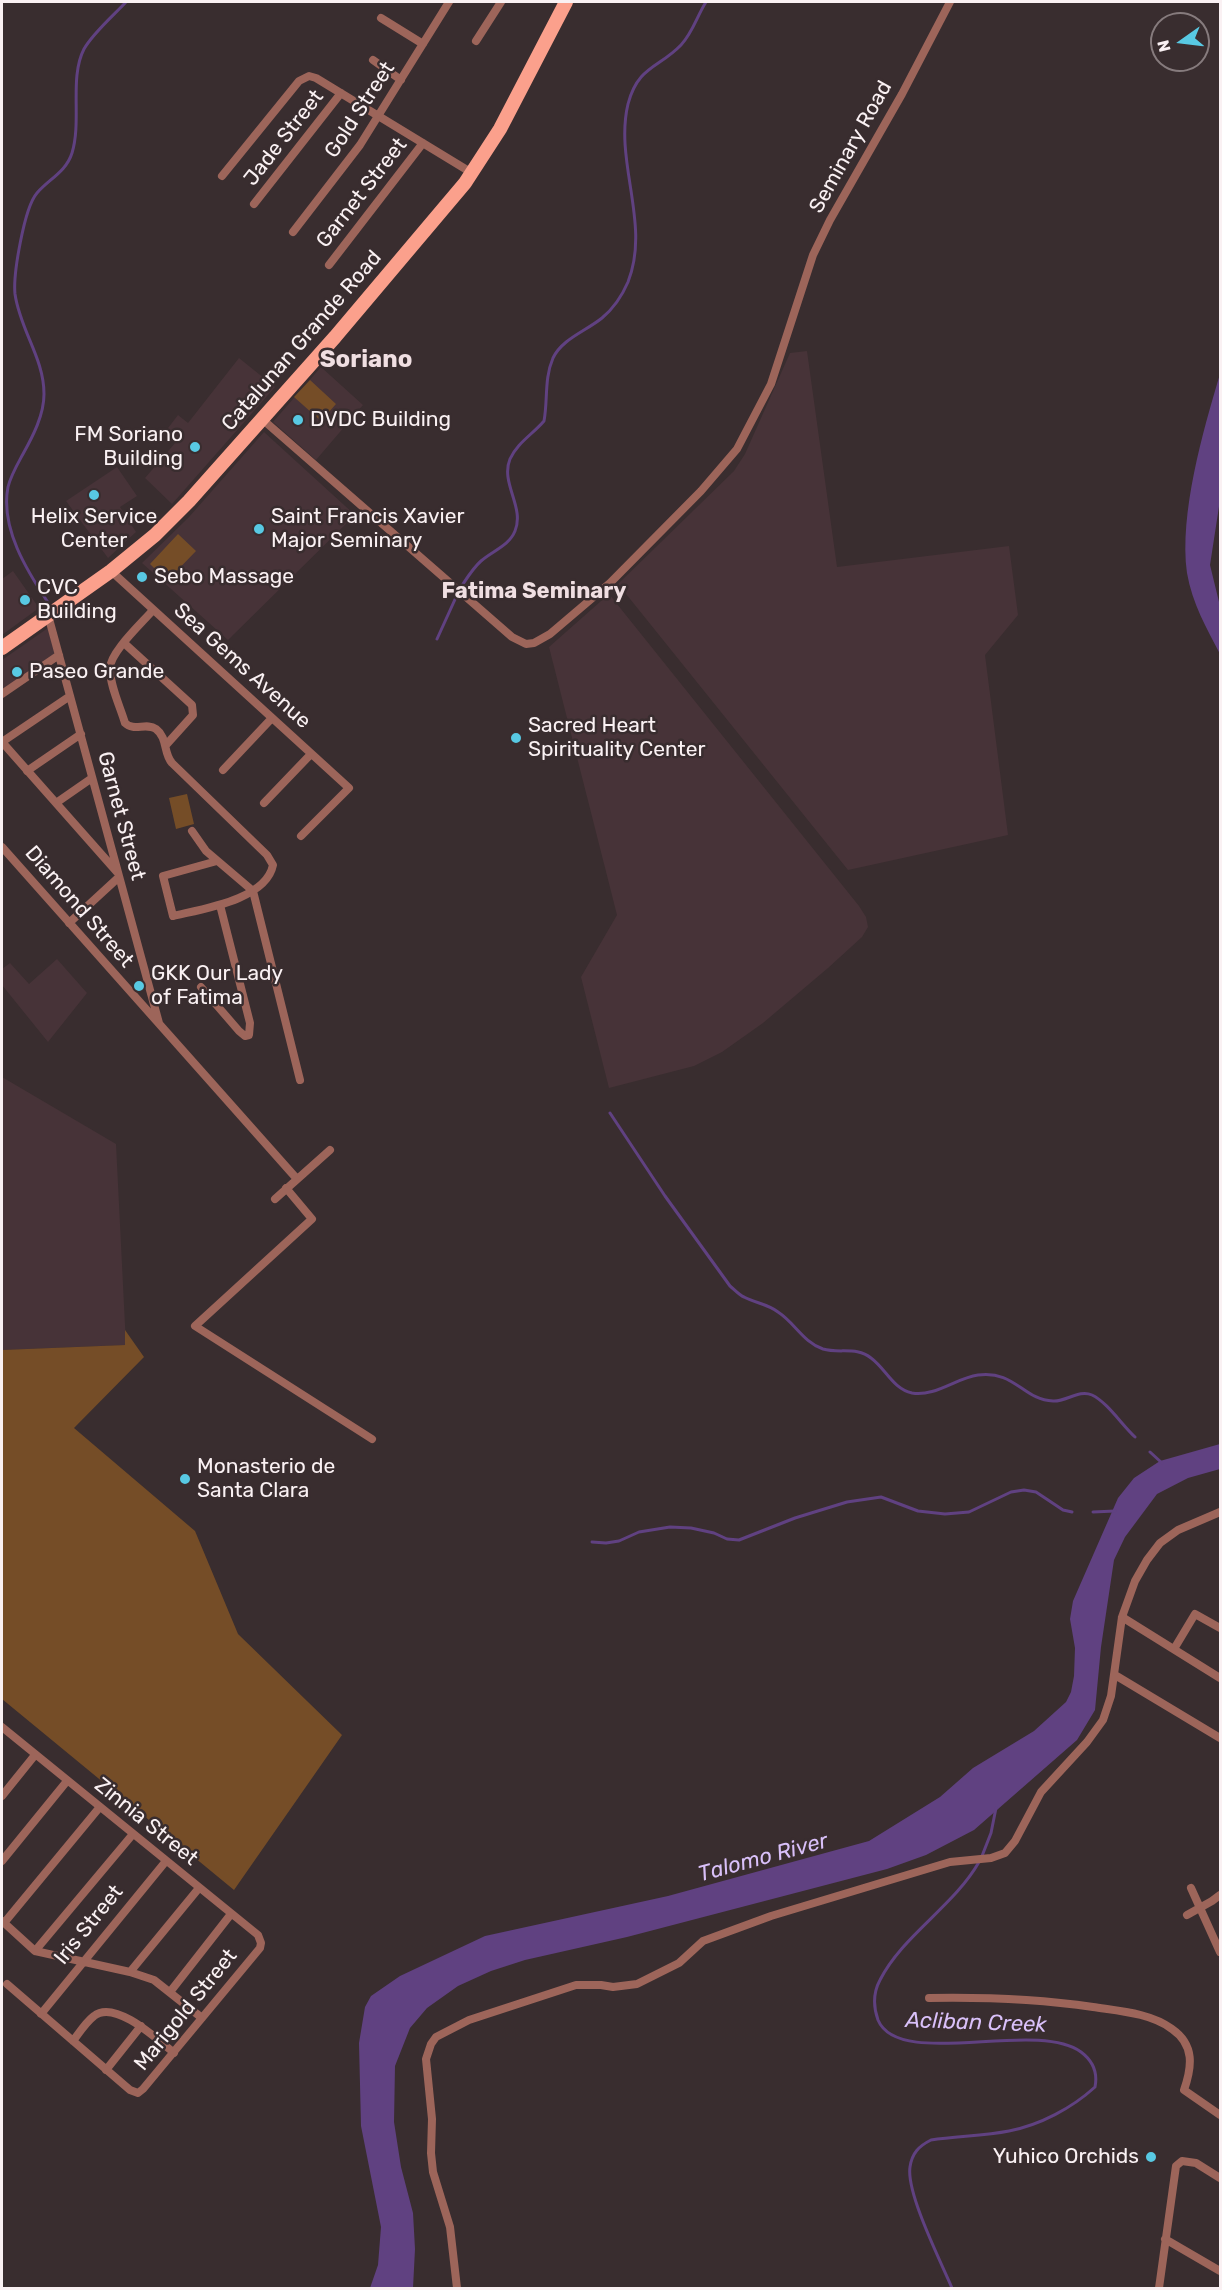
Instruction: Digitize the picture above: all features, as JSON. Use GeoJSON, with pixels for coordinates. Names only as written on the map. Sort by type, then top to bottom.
{"type":"FeatureCollection","features":[{"type":"Feature","properties":{"kind":"main road","name":"Catalunan Grande Road"},"geometry":{"type":"LineString","coordinates":[[2,648],[111,571],[174,517],[262,419],[449,203],[472,173],[517,98],[566,2]]}},
{"type":"Feature","properties":{"kind":"street","name":"Gold Street"},"geometry":{"type":"LineString","coordinates":[[294,232],[346,165],[449,2]]}},
{"type":"Feature","properties":{"kind":"street"},"geometry":{"type":"LineString","coordinates":[[477,41],[501,2]]}},
{"type":"Feature","properties":{"kind":"street","name":"Seminary Road"},"geometry":{"type":"LineString","coordinates":[[262,419],[512,637],[526,644],[534,643],[564,623],[610,583],[725,465],[749,428],[771,384],[813,255],[830,220],[902,94],[950,2]]}},
{"type":"Feature","properties":{"kind":"street"},"geometry":{"type":"LineString","coordinates":[[381,18],[423,44]]}},
{"type":"Feature","properties":{"kind":"street"},"geometry":{"type":"LineString","coordinates":[[373,60],[401,80]]}},
{"type":"Feature","properties":{"kind":"street"},"geometry":{"type":"LineString","coordinates":[[222,176],[305,76],[313,77],[341,93],[472,173]]}},
{"type":"Feature","properties":{"kind":"street","name":"Jade Street"},"geometry":{"type":"LineString","coordinates":[[254,204],[341,93]]}},
{"type":"Feature","properties":{"kind":"street","name":"Garnet Street"},"geometry":{"type":"LineString","coordinates":[[329,265],[423,143]]}},
{"type":"Feature","properties":{"kind":"street","name":"Sea Gems Avenue"},"geometry":{"type":"LineString","coordinates":[[111,571],[349,788],[301,836]]}},
{"type":"Feature","properties":{"kind":"street"},"geometry":{"type":"LineString","coordinates":[[153,610],[110,663],[125,723],[133,728],[148,726],[155,728],[166,745],[168,759],[271,860],[272,869],[253,891],[233,902],[173,916],[163,876],[217,861]]}},
{"type":"Feature","properties":{"kind":"street","name":"Garnet Street"},"geometry":{"type":"LineString","coordinates":[[48,615],[160,1026]]}},
{"type":"Feature","properties":{"kind":"street"},"geometry":{"type":"LineString","coordinates":[[124,643],[192,705],[193,715],[166,745]]}},
{"type":"Feature","properties":{"kind":"street"},"geometry":{"type":"LineString","coordinates":[[2,694],[59,655]]}},
{"type":"Feature","properties":{"kind":"street"},"geometry":{"type":"LineString","coordinates":[[69,923],[119,875],[2,742],[70,696]]}},
{"type":"Feature","properties":{"kind":"street"},"geometry":{"type":"LineString","coordinates":[[223,770],[272,718]]}},
{"type":"Feature","properties":{"kind":"street"},"geometry":{"type":"LineString","coordinates":[[27,771],[81,734]]}},
{"type":"Feature","properties":{"kind":"street"},"geometry":{"type":"LineString","coordinates":[[264,803],[311,754]]}},
{"type":"Feature","properties":{"kind":"street"},"geometry":{"type":"LineString","coordinates":[[56,803],[92,778]]}},
{"type":"Feature","properties":{"kind":"street"},"geometry":{"type":"LineString","coordinates":[[192,831],[201,845],[217,861],[253,891],[300,1080]]}},
{"type":"Feature","properties":{"kind":"street","name":"Diamond Street"},"geometry":{"type":"LineString","coordinates":[[2,847],[297,1179]]}},
{"type":"Feature","properties":{"kind":"street"},"geometry":{"type":"LineString","coordinates":[[201,987],[239,1031],[245,1036],[249,1035],[250,1023],[220,905]]}},
{"type":"Feature","properties":{"kind":"street"},"geometry":{"type":"LineString","coordinates":[[274,1199],[330,1150]]}},
{"type":"Feature","properties":{"kind":"street"},"geometry":{"type":"LineString","coordinates":[[286,1188],[312,1219],[195,1326],[372,1438]]}},
{"type":"Feature","properties":{"kind":"street"},"geometry":{"type":"LineString","coordinates":[[457,2289],[450,2227],[431,2162],[432,2119],[426,2059],[436,2037],[469,2020],[576,1985],[613,1987],[637,1984],[679,1963],[691,1950],[714,1935],[771,1916],[964,1859],[991,1858],[1005,1853],[1035,1801],[1048,1783],[1096,1731],[1107,1711],[1115,1675],[1122,1617],[1135,1581],[1160,1543],[1178,1530],[1221,1512]]}},
{"type":"Feature","properties":{"kind":"street"},"geometry":{"type":"LineString","coordinates":[[1174,1649],[1195,1614],[1221,1628]]}},
{"type":"Feature","properties":{"kind":"street"},"geometry":{"type":"LineString","coordinates":[[1122,1617],[1221,1678]]}},
{"type":"Feature","properties":{"kind":"street"},"geometry":{"type":"LineString","coordinates":[[1115,1675],[1221,1738]]}},
{"type":"Feature","properties":{"kind":"street","name":"Zinnia Street"},"geometry":{"type":"LineString","coordinates":[[2,1730],[258,1935],[261,1942],[260,1947]]}},
{"type":"Feature","properties":{"kind":"street"},"geometry":{"type":"LineString","coordinates":[[2,1796],[35,1755]]}},
{"type":"Feature","properties":{"kind":"street"},"geometry":{"type":"LineString","coordinates":[[2,1861],[67,1781]]}},
{"type":"Feature","properties":{"kind":"street"},"geometry":{"type":"LineString","coordinates":[[99,1808],[3,1922],[35,1951],[130,1972],[154,1980],[202,2018]]}},
{"type":"Feature","properties":{"kind":"street"},"geometry":{"type":"LineString","coordinates":[[35,1951],[133,1834]]}},
{"type":"Feature","properties":{"kind":"street","name":"Iris Street"},"geometry":{"type":"LineString","coordinates":[[42,2014],[81,1962],[166,1861]]}},
{"type":"Feature","properties":{"kind":"street"},"geometry":{"type":"LineString","coordinates":[[130,1972],[199,1888]]}},
{"type":"Feature","properties":{"kind":"street"},"geometry":{"type":"LineString","coordinates":[[1191,1888],[1221,1952]]}},
{"type":"Feature","properties":{"kind":"street"},"geometry":{"type":"LineString","coordinates":[[1187,1915],[1221,1895]]}},
{"type":"Feature","properties":{"kind":"street"},"geometry":{"type":"LineString","coordinates":[[170,1992],[231,1914]]}},
{"type":"Feature","properties":{"kind":"street","name":"Marigold Street"},"geometry":{"type":"LineString","coordinates":[[106,2070],[130,2090],[138,2093],[174,2053],[260,1947]]}},
{"type":"Feature","properties":{"kind":"street"},"geometry":{"type":"LineString","coordinates":[[7,1984],[106,2070],[141,2026]]}},
{"type":"Feature","properties":{"kind":"street"},"geometry":{"type":"LineString","coordinates":[[929,1998],[985,1996],[1045,2000],[1116,2010],[1158,2021],[1173,2029],[1180,2036],[1189,2054],[1191,2068],[1184,2090],[1221,2115]]}},
{"type":"Feature","properties":{"kind":"street"},"geometry":{"type":"LineString","coordinates":[[73,2041],[93,2016],[102,2012],[130,2018],[174,2053]]}},
{"type":"Feature","properties":{"kind":"street"},"geometry":{"type":"LineString","coordinates":[[1159,2289],[1176,2166],[1182,2160],[1191,2161],[1221,2178]]}},
{"type":"Feature","properties":{"kind":"street"},"geometry":{"type":"LineString","coordinates":[[1166,2239],[1221,2271]]}},
{"type":"Feature","properties":{"kind":"shaded area"},"geometry":{"type":"Polygon","coordinates":[[[807,351],[837,567],[1009,546],[1018,615],[985,655],[1008,835],[848,870],[618,584],[734,471],[745,454],[790,353],[807,351]]]}},
{"type":"Feature","properties":{"kind":"shaded area"},"geometry":{"type":"Polygon","coordinates":[[[239,358],[275,387],[172,504],[145,478],[176,442],[165,432],[178,415],[188,423],[239,358]]]}},
{"type":"Feature","properties":{"kind":"shaded area"},"geometry":{"type":"Polygon","coordinates":[[[321,367],[363,405],[316,460],[273,422],[321,367]]]}},
{"type":"Feature","properties":{"kind":"shaded area"},"geometry":{"type":"Polygon","coordinates":[[[1220,374],[1220,500],[1210,565],[1220,606],[1220,654],[1192,595],[1185,550],[1189,499],[1194,473],[1220,374]]]}},
{"type":"Feature","properties":{"kind":"shaded area"},"geometry":{"type":"Polygon","coordinates":[[[310,380],[336,404],[321,421],[294,397],[310,380]]]}},
{"type":"Feature","properties":{"kind":"shaded area","name":"Saint Francis Xavier Major Seminary"},"geometry":{"type":"Polygon","coordinates":[[[264,432],[355,515],[228,640],[142,563],[189,517],[264,432]]]}},
{"type":"Feature","properties":{"kind":"shaded area"},"geometry":{"type":"Polygon","coordinates":[[[117,467],[137,496],[120,507],[136,532],[108,558],[66,501],[117,467]]]}},
{"type":"Feature","properties":{"kind":"shaded area"},"geometry":{"type":"Polygon","coordinates":[[[178,534],[196,551],[167,581],[150,564],[178,534]]]}},
{"type":"Feature","properties":{"kind":"shaded area"},"geometry":{"type":"Polygon","coordinates":[[[13,571],[39,608],[2,635],[2,579],[13,571]]]}},
{"type":"Feature","properties":{"kind":"shaded area"},"geometry":{"type":"Polygon","coordinates":[[[609,594],[859,906],[866,917],[868,927],[862,937],[828,968],[763,1023],[722,1052],[694,1066],[609,1088],[581,977],[617,915],[549,647],[609,594]]]}},
{"type":"Feature","properties":{"kind":"shaded area"},"geometry":{"type":"Polygon","coordinates":[[[48,628],[55,653],[2,690],[2,660],[48,628]]]}},
{"type":"Feature","properties":{"kind":"shaded area"},"geometry":{"type":"Polygon","coordinates":[[[187,794],[194,824],[176,829],[169,798],[187,794]]]}},
{"type":"Feature","properties":{"kind":"shaded area"},"geometry":{"type":"Polygon","coordinates":[[[57,959],[87,993],[48,1042],[2,985],[2,969],[10,963],[29,984],[57,959]]]}},
{"type":"Feature","properties":{"kind":"shaded area"},"geometry":{"type":"Polygon","coordinates":[[[2,1077],[116,1144],[126,1345],[2,1350],[2,1077]]]}},
{"type":"Feature","properties":{"kind":"shaded area"},"geometry":{"type":"Polygon","coordinates":[[[125,1330],[144,1357],[74,1428],[195,1531],[238,1634],[342,1735],[234,1890],[2,1699],[2,1350],[125,1345],[125,1330]]]}},
{"type":"Feature","properties":{"kind":"shaded area"},"geometry":{"type":"Polygon","coordinates":[[[1220,1444],[1220,1469],[1188,1478],[1157,1494],[1125,1537],[1114,1560],[1101,1647],[1095,1710],[1077,1740],[974,1830],[926,1855],[887,1869],[627,1937],[525,1960],[491,1971],[458,1986],[427,2008],[410,2028],[395,2066],[394,2122],[401,2167],[413,2213],[415,2249],[413,2288],[370,2288],[378,2265],[381,2227],[361,2126],[359,2043],[365,2007],[371,1996],[400,1976],[485,1936],[668,1896],[869,1841],[940,1797],[973,1768],[1034,1731],[1066,1702],[1071,1692],[1074,1676],[1075,1648],[1070,1619],[1073,1601],[1118,1498],[1134,1478],[1160,1461],[1220,1444]]]}},
{"type":"Feature","properties":{"kind":"waterway"},"geometry":{"type":"LineString","coordinates":[[49,604],[24,563],[8,518],[9,483],[37,425],[44,394],[40,368],[15,294],[16,272],[20,242],[32,201],[37,193],[66,165],[72,153],[76,127],[77,73],[84,49],[126,2]]}},
{"type":"Feature","properties":{"kind":"waterway"},"geometry":{"type":"LineString","coordinates":[[461,587],[478,564],[505,544],[515,531],[517,513],[508,468],[510,459],[517,448],[544,421],[548,374],[553,358],[568,340],[606,314],[617,302],[628,282],[634,260],[636,238],[625,148],[628,104],[632,91],[643,75],[673,53],[685,40],[706,2]]}},
{"type":"Feature","properties":{"kind":"waterway"},"geometry":{"type":"LineString","coordinates":[[437,639],[457,595]]}},
{"type":"Feature","properties":{"kind":"waterway"},"geometry":{"type":"LineString","coordinates":[[610,1113],[665,1196],[730,1286],[742,1296],[778,1312],[816,1346],[829,1350],[866,1354],[895,1383],[905,1391],[912,1393],[937,1390],[978,1375],[991,1375],[1010,1381],[1034,1396],[1053,1401],[1082,1394],[1092,1395],[1098,1398],[1135,1437]]}},
{"type":"Feature","properties":{"kind":"waterway"},"geometry":{"type":"LineString","coordinates":[[1150,1452],[1162,1463]]}},
{"type":"Feature","properties":{"kind":"waterway"},"geometry":{"type":"LineString","coordinates":[[592,1542],[619,1541],[639,1532],[670,1527],[691,1528],[714,1533],[727,1539],[739,1540],[795,1518],[847,1502],[881,1497],[918,1511],[945,1514],[969,1512],[1011,1492],[1024,1490],[1036,1492],[1063,1510],[1072,1512]]}},
{"type":"Feature","properties":{"kind":"waterway"},"geometry":{"type":"LineString","coordinates":[[1093,1512],[1115,1511]]}},
{"type":"Feature","properties":{"kind":"waterway","name":"Acliban Creek"},"geometry":{"type":"LineString","coordinates":[[982,1856],[991,1833],[996,1808]]}},
{"type":"Feature","properties":{"kind":"waterway","name":"Acliban Creek"},"geometry":{"type":"LineString","coordinates":[[952,2288],[925,2227],[913,2193],[910,2167],[914,2154],[931,2140],[1009,2131],[1044,2120],[1076,2102],[1095,2087],[1096,2082],[1094,2067],[1089,2059],[1081,2052],[1060,2043],[1033,2040],[939,2043],[912,2041],[891,2034],[878,2020],[875,1995],[880,1980],[890,1964],[914,1935],[956,1893],[979,1862]]}},
{"type":"Feature","properties":{"kind":"place","name":"DVDC Building"},"geometry":{"type":"Point","coordinates":[298,420]}},
{"type":"Feature","properties":{"kind":"place","name":"FM Soriano Building"},"geometry":{"type":"Point","coordinates":[195,447]}},
{"type":"Feature","properties":{"kind":"place","name":"Helix Service Center"},"geometry":{"type":"Point","coordinates":[94,495]}},
{"type":"Feature","properties":{"kind":"place","name":"Saint Francis Xavier Major Seminary"},"geometry":{"type":"Point","coordinates":[259,529]}},
{"type":"Feature","properties":{"kind":"place","name":"Sebo Massage"},"geometry":{"type":"Point","coordinates":[142,577]}},
{"type":"Feature","properties":{"kind":"place","name":"CVC Building"},"geometry":{"type":"Point","coordinates":[25,600]}},
{"type":"Feature","properties":{"kind":"place","name":"Paseo Grande"},"geometry":{"type":"Point","coordinates":[17,672]}},
{"type":"Feature","properties":{"kind":"place","name":"Sacred Heart Spirituality Center"},"geometry":{"type":"Point","coordinates":[516,738]}},
{"type":"Feature","properties":{"kind":"place","name":"GKK Our Lady of Fatima"},"geometry":{"type":"Point","coordinates":[139,986]}},
{"type":"Feature","properties":{"kind":"place","name":"Monasterio de Santa Clara"},"geometry":{"type":"Point","coordinates":[185,1479]}},
{"type":"Feature","properties":{"kind":"place","name":"Yuhico Orchids"},"geometry":{"type":"Point","coordinates":[1151,2157]}},
{"type":"Feature","properties":{"kind":"district","name":"Soriano"},"geometry":{"type":"Point","coordinates":[366,360]}},
{"type":"Feature","properties":{"kind":"district","name":"Fatima Seminary"},"geometry":{"type":"Point","coordinates":[534,592]}},
{"type":"Feature","properties":{"kind":"water label","name":"Talomo River"},"geometry":{"type":"Point","coordinates":[763,1858]}}]}
